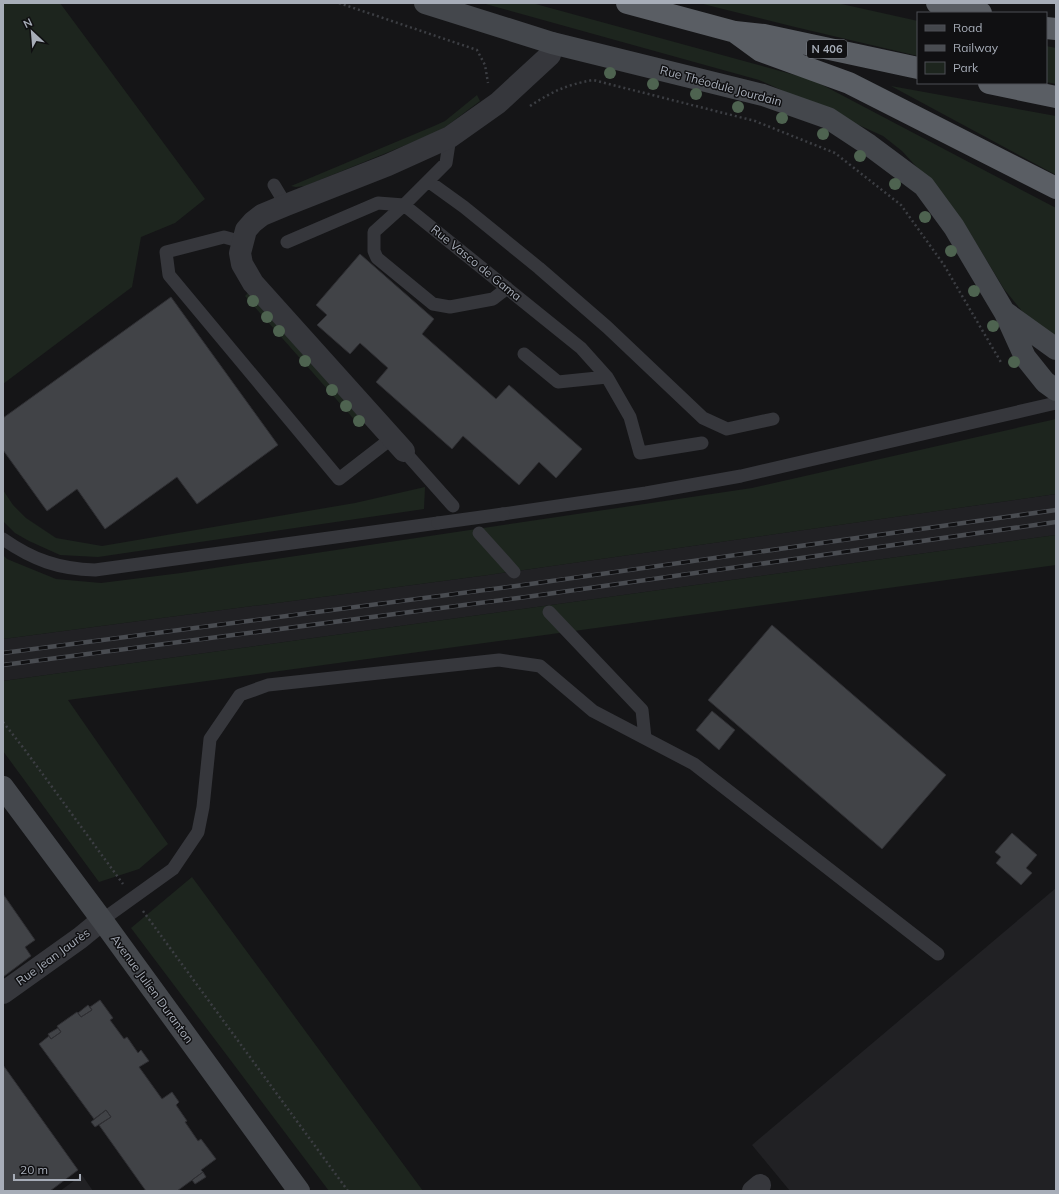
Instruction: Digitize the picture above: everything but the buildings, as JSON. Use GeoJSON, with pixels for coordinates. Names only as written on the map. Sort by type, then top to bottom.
{"type":"FeatureCollection","features":[{"type":"Feature","properties":{"kind":"highway","name":"N 406"},"geometry":{"type":"LineString","coordinates":[[627,3],[736,32],[764,35],[917,68]]}},
{"type":"Feature","properties":{"kind":"highway"},"geometry":{"type":"LineString","coordinates":[[937,3],[977,12]]}},
{"type":"Feature","properties":{"kind":"highway"},"geometry":{"type":"LineString","coordinates":[[736,32],[761,51],[849,83],[1056,188]]}},
{"type":"Feature","properties":{"kind":"highway"},"geometry":{"type":"LineString","coordinates":[[994,84],[1056,97]]}},
{"type":"Feature","properties":{"kind":"main road","name":"Rue Théodule Jourdain"},"geometry":{"type":"LineString","coordinates":[[425,3],[552,44],[763,95],[828,118],[869,145],[924,186],[954,227],[1004,312],[1025,357],[1045,382],[1056,390]]}},
{"type":"Feature","properties":{"kind":"main road","name":"Rue Théodule Jourdain"},"geometry":{"type":"LineString","coordinates":[[1004,312],[1056,349]]}},
{"type":"Feature","properties":{"kind":"main road","name":"Avenue Julien Duranton"},"geometry":{"type":"LineString","coordinates":[[3,787],[102,920],[299,1191]]}},
{"type":"Feature","properties":{"kind":"street"},"geometry":{"type":"LineString","coordinates":[[398,444],[253,283],[242,264],[240,253],[246,230],[262,215],[286,204],[388,165],[450,137],[498,103],[550,55],[552,44]]}},
{"type":"Feature","properties":{"kind":"street","name":"Rue Jean Jaurès"},"geometry":{"type":"LineString","coordinates":[[3,993],[80,938],[102,920]]}},
{"type":"Feature","properties":{"kind":"lane"},"geometry":{"type":"LineString","coordinates":[[450,137],[446,163],[404,206],[374,232],[374,251],[377,258],[434,304],[450,307],[493,299],[507,288]]}},
{"type":"Feature","properties":{"kind":"lane"},"geometry":{"type":"LineString","coordinates":[[428,181],[464,207],[545,273],[607,327],[703,418],[727,429],[773,419]]}},
{"type":"Feature","properties":{"kind":"lane"},"geometry":{"type":"LineString","coordinates":[[274,185],[286,204]]}},
{"type":"Feature","properties":{"kind":"lane"},"geometry":{"type":"LineString","coordinates":[[287,242],[378,203],[404,206]]}},
{"type":"Feature","properties":{"kind":"lane","name":"Rue Vasco de Gama"},"geometry":{"type":"LineString","coordinates":[[404,206],[581,348],[607,377],[630,417],[640,452],[702,443]]}},
{"type":"Feature","properties":{"kind":"lane"},"geometry":{"type":"LineString","coordinates":[[242,242],[224,237],[166,252],[169,275],[339,479],[398,444],[453,506]]}},
{"type":"Feature","properties":{"kind":"lane"},"geometry":{"type":"LineString","coordinates":[[524,354],[558,382],[607,377]]}},
{"type":"Feature","properties":{"kind":"lane"},"geometry":{"type":"LineString","coordinates":[[3,539],[16,548],[45,562],[77,570],[95,570],[653,492],[741,476],[1056,403]]}},
{"type":"Feature","properties":{"kind":"lane"},"geometry":{"type":"LineString","coordinates":[[479,533],[514,572]]}},
{"type":"Feature","properties":{"kind":"lane"},"geometry":{"type":"LineString","coordinates":[[549,612],[642,710],[645,738]]}},
{"type":"Feature","properties":{"kind":"lane"},"geometry":{"type":"LineString","coordinates":[[102,920],[173,869],[198,832],[203,807],[210,739],[240,695],[268,685],[499,660],[540,666],[593,711],[694,764],[938,954]]}},
{"type":"Feature","properties":{"kind":"path"},"geometry":{"type":"LineString","coordinates":[[339,3],[477,50],[485,65],[488,86]]}},
{"type":"Feature","properties":{"kind":"path"},"geometry":{"type":"LineString","coordinates":[[525,109],[550,93],[571,84],[593,80],[755,121],[835,153],[901,205],[944,265],[1002,365]]}},
{"type":"Feature","properties":{"kind":"path"},"geometry":{"type":"LineString","coordinates":[[3,722],[134,898],[348,1191]]}},
{"type":"Feature","properties":{"kind":"shaded area"},"geometry":{"type":"Polygon","coordinates":[[[1056,494],[1056,535],[3,681],[3,639],[488,575],[1056,494]]]}},
{"type":"Feature","properties":{"kind":"shaded area"},"geometry":{"type":"Polygon","coordinates":[[[1056,888],[1056,1191],[790,1191],[752,1145],[1056,888]]]}},
{"type":"Feature","properties":{"kind":"shaded area"},"geometry":{"type":"Polygon","coordinates":[[[82,1175],[93,1191],[60,1191],[82,1175]]]}},
{"type":"Feature","properties":{"kind":"green space"},"geometry":{"type":"Polygon","coordinates":[[[3,3],[60,3],[205,199],[175,223],[141,237],[132,287],[3,384],[3,3]]]}},
{"type":"Feature","properties":{"kind":"green space"},"geometry":{"type":"Polygon","coordinates":[[[482,3],[532,3],[813,80],[1056,208],[1056,344],[1030,321],[1004,289],[970,233],[944,197],[902,151],[883,136],[759,80],[482,3]]]}},
{"type":"Feature","properties":{"kind":"green space"},"geometry":{"type":"Polygon","coordinates":[[[699,3],[837,3],[917,21],[917,56],[699,3]]]}},
{"type":"Feature","properties":{"kind":"green space"},"geometry":{"type":"Polygon","coordinates":[[[1047,46],[1056,48],[1056,84],[1047,82],[1047,46]]]}},
{"type":"Feature","properties":{"kind":"green space"},"geometry":{"type":"Polygon","coordinates":[[[891,86],[1056,116],[1056,175],[891,86]]]}},
{"type":"Feature","properties":{"kind":"green space"},"geometry":{"type":"Polygon","coordinates":[[[477,95],[480,101],[444,128],[433,134],[305,186],[291,186],[445,121],[477,95]]]}},
{"type":"Feature","properties":{"kind":"green space"},"geometry":{"type":"Polygon","coordinates":[[[249,292],[363,421],[359,425],[245,296],[249,292]]]}},
{"type":"Feature","properties":{"kind":"green space"},"geometry":{"type":"Polygon","coordinates":[[[1056,419],[1056,494],[488,575],[3,639],[3,555],[7,559],[56,579],[101,583],[181,573],[752,488],[1056,419]]]}},
{"type":"Feature","properties":{"kind":"green space"},"geometry":{"type":"Polygon","coordinates":[[[425,487],[424,509],[98,557],[60,555],[15,533],[3,521],[3,490],[13,505],[26,518],[56,538],[102,546],[355,503],[425,487]]]}},
{"type":"Feature","properties":{"kind":"green space"},"geometry":{"type":"Polygon","coordinates":[[[1056,535],[1056,565],[68,700],[168,844],[139,869],[99,882],[3,751],[3,681],[1056,535]]]}},
{"type":"Feature","properties":{"kind":"green space"},"geometry":{"type":"Polygon","coordinates":[[[192,877],[423,1191],[329,1191],[131,928],[192,877]]]}},
{"type":"Feature","properties":{"kind":"railway"},"geometry":{"type":"LineString","coordinates":[[3,653],[516,586],[1056,510]]}},
{"type":"Feature","properties":{"kind":"railway"},"geometry":{"type":"LineString","coordinates":[[3,665],[526,597],[1056,522]]}}]}
